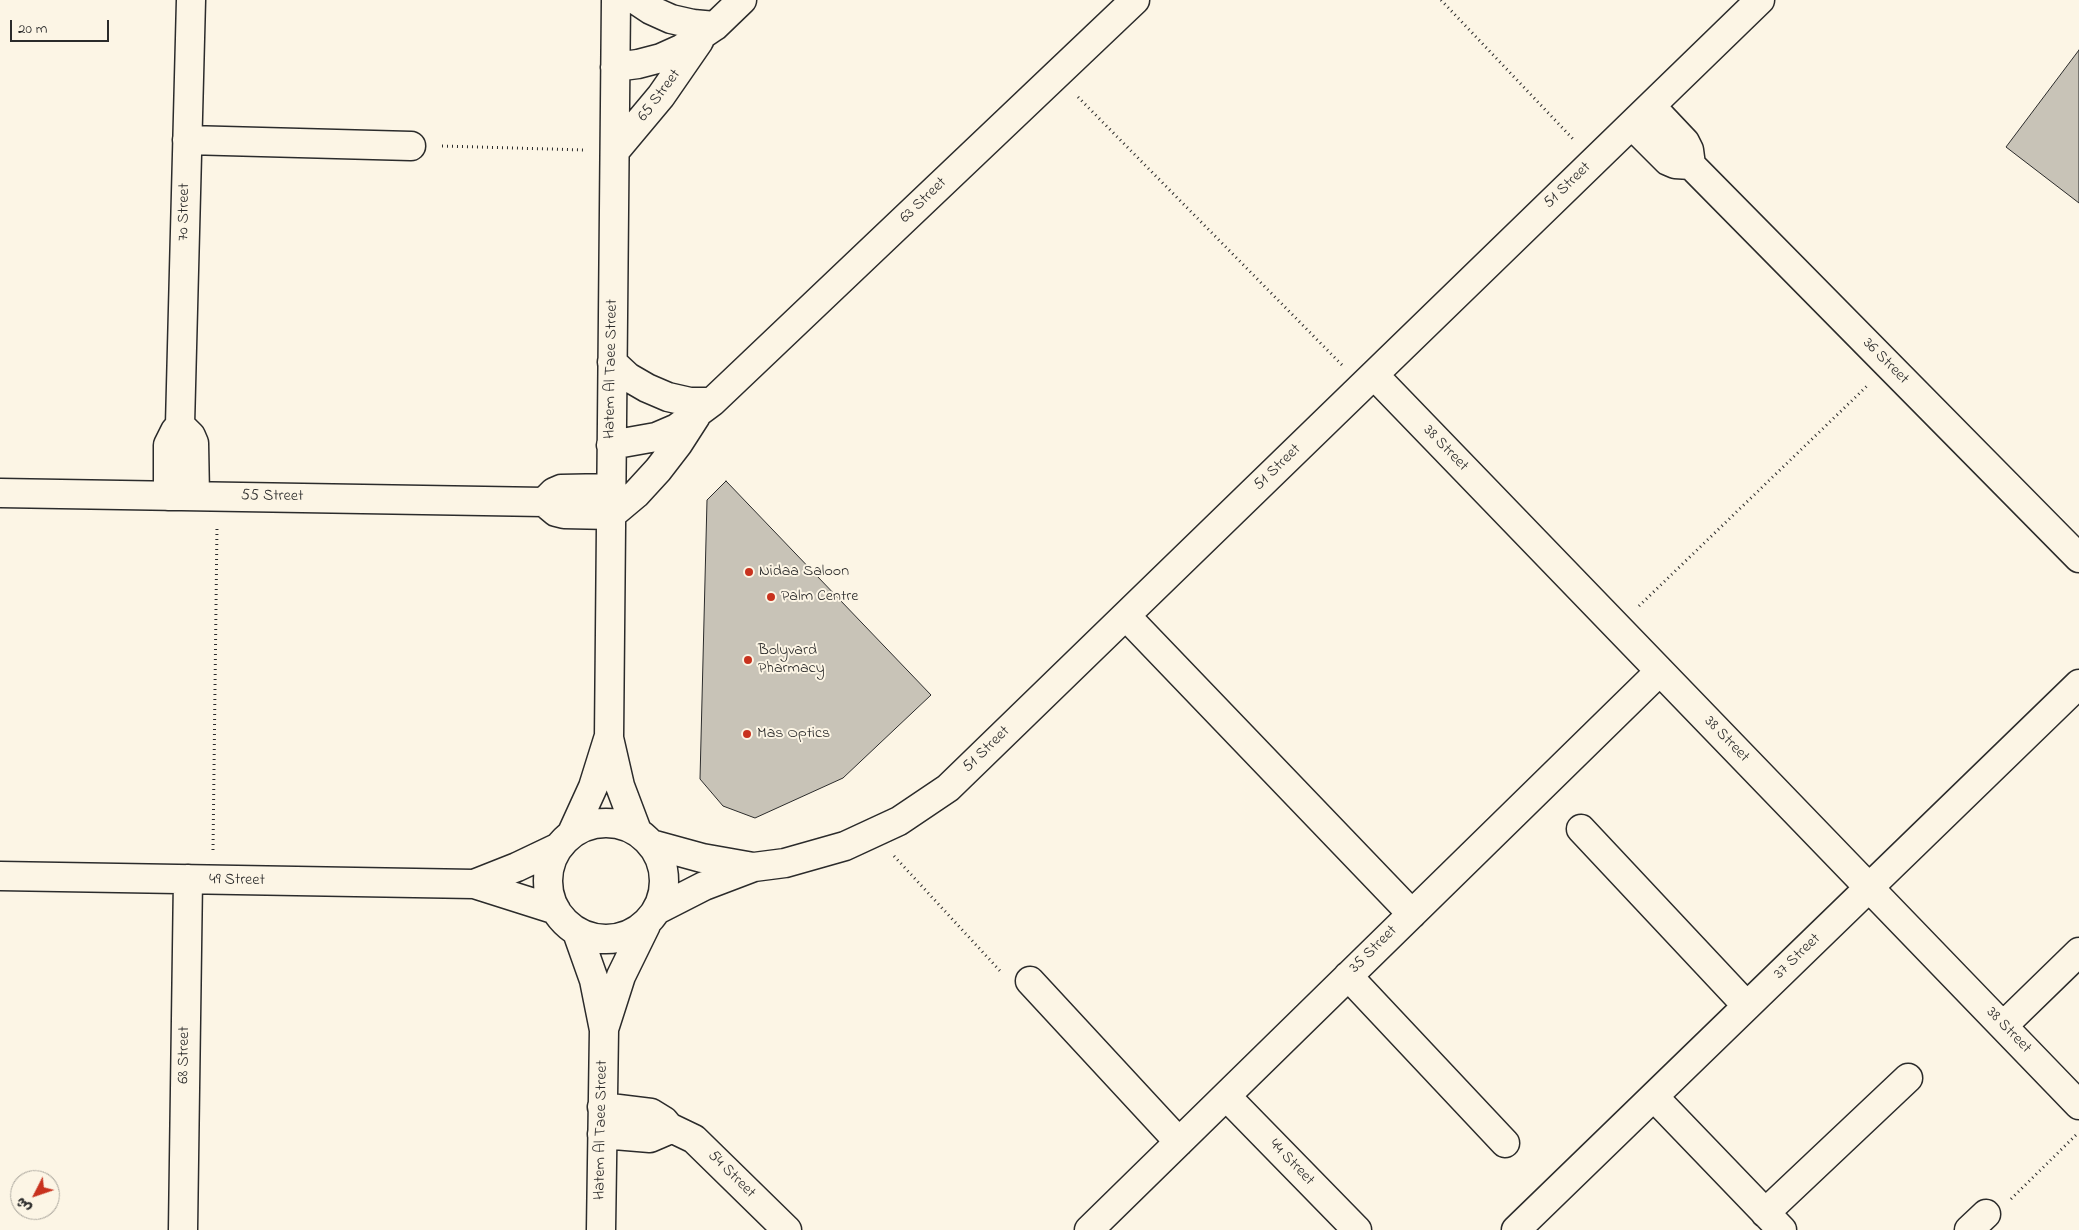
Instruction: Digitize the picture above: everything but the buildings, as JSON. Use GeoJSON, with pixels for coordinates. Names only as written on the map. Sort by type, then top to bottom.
{"type":"FeatureCollection","features":[{"type":"Feature","properties":{"kind":"street","name":"70 Street"},"geometry":{"type":"LineString","coordinates":[[168,496],[168,445],[180,425],[190,0]]}},
{"type":"Feature","properties":{"kind":"street","name":"Hatem Al Taee Street"},"geometry":{"type":"LineString","coordinates":[[616,0],[609,738],[620,786],[644,838]]}},
{"type":"Feature","properties":{"kind":"street"},"geometry":{"type":"LineString","coordinates":[[636,0],[651,10],[671,19],[693,24],[708,32]]}},
{"type":"Feature","properties":{"kind":"street","name":"65 Street"},"geometry":{"type":"LineString","coordinates":[[615,151],[661,96],[708,32],[742,0]]}},
{"type":"Feature","properties":{"kind":"street","name":"63 Street"},"geometry":{"type":"LineString","coordinates":[[611,445],[656,437],[677,428],[704,409],[1135,0]]}},
{"type":"Feature","properties":{"kind":"street","name":"51 Street"},"geometry":{"type":"LineString","coordinates":[[651,918],[704,886],[754,867],[785,863],[815,856],[873,834],[916,810],[948,788],[1760,0]]}},
{"type":"Feature","properties":{"kind":"street","name":"65 Street"},"geometry":{"type":"LineString","coordinates":[[616,67],[660,58],[681,49],[708,32]]}},
{"type":"Feature","properties":{"kind":"street"},"geometry":{"type":"LineString","coordinates":[[1632,125],[1668,161],[1675,164],[1690,165],[1689,150],[1685,142],[1651,106]]}},
{"type":"Feature","properties":{"kind":"street"},"geometry":{"type":"LineString","coordinates":[[187,140],[411,146]]}},
{"type":"Feature","properties":{"kind":"street","name":"36 Street"},"geometry":{"type":"LineString","coordinates":[[1690,165],[2079,558]]}},
{"type":"Feature","properties":{"kind":"street"},"geometry":{"type":"LineString","coordinates":[[612,362],[628,377],[647,388],[668,397],[690,402],[704,409]]}},
{"type":"Feature","properties":{"kind":"street","name":"38 Street"},"geometry":{"type":"LineString","coordinates":[[1368,380],[1617,627],[2079,1105]]}},
{"type":"Feature","properties":{"kind":"street","name":"63 Street"},"geometry":{"type":"LineString","coordinates":[[610,515],[636,494],[658,470],[704,409]]}},
{"type":"Feature","properties":{"kind":"street"},"geometry":{"type":"LineString","coordinates":[[180,425],[191,436],[194,443],[206,496]]}},
{"type":"Feature","properties":{"kind":"street"},"geometry":{"type":"LineString","coordinates":[[544,502],[554,492],[561,489],[611,488]]}},
{"type":"Feature","properties":{"kind":"street","name":"55 Street"},"geometry":{"type":"LineString","coordinates":[[0,493],[544,502],[556,512],[564,514],[610,515]]}},
{"type":"Feature","properties":{"kind":"street"},"geometry":{"type":"LineString","coordinates":[[1126,616],[1412,914]]}},
{"type":"Feature","properties":{"kind":"street","name":"35 Street"},"geometry":{"type":"LineString","coordinates":[[1089,1230],[1660,671]]}},
{"type":"Feature","properties":{"kind":"street","name":"37 Street"},"geometry":{"type":"LineString","coordinates":[[1516,1230],[2079,684]]}},
{"type":"Feature","properties":{"kind":"street","name":"Hatem Al Taee Street"},"geometry":{"type":"LineString","coordinates":[[566,840],[594,787],[609,738]]}},
{"type":"Feature","properties":{"kind":"street"},"geometry":{"type":"LineString","coordinates":[[604,823],[622,825],[644,838],[660,858],[664,876],[664,893],[651,918],[630,934],[613,939],[595,938],[578,932],[556,910],[550,895],[548,878],[551,862],[566,840],[587,826],[604,823]]}},
{"type":"Feature","properties":{"kind":"street"},"geometry":{"type":"LineString","coordinates":[[1581,829],[1747,1006]]}},
{"type":"Feature","properties":{"kind":"street","name":"51 Street"},"geometry":{"type":"LineString","coordinates":[[644,838],[702,858],[754,867]]}},
{"type":"Feature","properties":{"kind":"street","name":"49 Street"},"geometry":{"type":"LineString","coordinates":[[474,884],[517,867],[566,840]]}},
{"type":"Feature","properties":{"kind":"street","name":"49 Street"},"geometry":{"type":"LineString","coordinates":[[0,876],[474,884],[556,910]]}},
{"type":"Feature","properties":{"kind":"street","name":"68 Street"},"geometry":{"type":"LineString","coordinates":[[182,1230],[200,880]]}},
{"type":"Feature","properties":{"kind":"street","name":"Hatem Al Taee Street"},"geometry":{"type":"LineString","coordinates":[[604,1030],[621,976],[651,918]]}},
{"type":"Feature","properties":{"kind":"street","name":"Hatem Al Taee Street"},"geometry":{"type":"LineString","coordinates":[[578,932],[594,980],[604,1030],[600,1230]]}},
{"type":"Feature","properties":{"kind":"street"},"geometry":{"type":"LineString","coordinates":[[2003,1026],[2079,952]]}},
{"type":"Feature","properties":{"kind":"street"},"geometry":{"type":"LineString","coordinates":[[1348,976],[1505,1143]]}},
{"type":"Feature","properties":{"kind":"street"},"geometry":{"type":"LineString","coordinates":[[1030,981],[1179,1142]]}},
{"type":"Feature","properties":{"kind":"street"},"geometry":{"type":"LineString","coordinates":[[1654,1097],[1774,1221],[1908,1078]]}},
{"type":"Feature","properties":{"kind":"street","name":"44 Street"},"geometry":{"type":"LineString","coordinates":[[1226,1096],[1357,1230]]}},
{"type":"Feature","properties":{"kind":"street","name":"54 Street"},"geometry":{"type":"LineString","coordinates":[[602,1107],[651,1113],[658,1116],[669,1127],[694,1139],[787,1230]]}},
{"type":"Feature","properties":{"kind":"street"},"geometry":{"type":"LineString","coordinates":[[602,1134],[650,1138],[664,1132],[669,1127]]}},
{"type":"Feature","properties":{"kind":"path"},"geometry":{"type":"LineString","coordinates":[[1441,0],[1594,161]]}},
{"type":"Feature","properties":{"kind":"path"},"geometry":{"type":"LineString","coordinates":[[1056,75],[1368,380]]}},
{"type":"Feature","properties":{"kind":"path"},"geometry":{"type":"LineString","coordinates":[[411,146],[615,151]]}},
{"type":"Feature","properties":{"kind":"path"},"geometry":{"type":"LineString","coordinates":[[1617,627],[1888,365]]}},
{"type":"Feature","properties":{"kind":"path"},"geometry":{"type":"LineString","coordinates":[[200,880],[206,496]]}},
{"type":"Feature","properties":{"kind":"path"},"geometry":{"type":"LineString","coordinates":[[873,834],[1020,992],[1030,981]]}},
{"type":"Feature","properties":{"kind":"path"},"geometry":{"type":"LineString","coordinates":[[1978,1222],[2006,1194],[2011,1199],[2079,1132]]}},
{"type":"Feature","properties":{"kind":"place","name":"Nidaa Saloon"},"geometry":{"type":"Point","coordinates":[749,572]}},
{"type":"Feature","properties":{"kind":"place","name":"Palm Centre"},"geometry":{"type":"Point","coordinates":[771,597]}},
{"type":"Feature","properties":{"kind":"place","name":"Bolyvard Pharmacy"},"geometry":{"type":"Point","coordinates":[748,660]}},
{"type":"Feature","properties":{"kind":"place","name":"Mas Optics"},"geometry":{"type":"Point","coordinates":[747,734]}}]}
